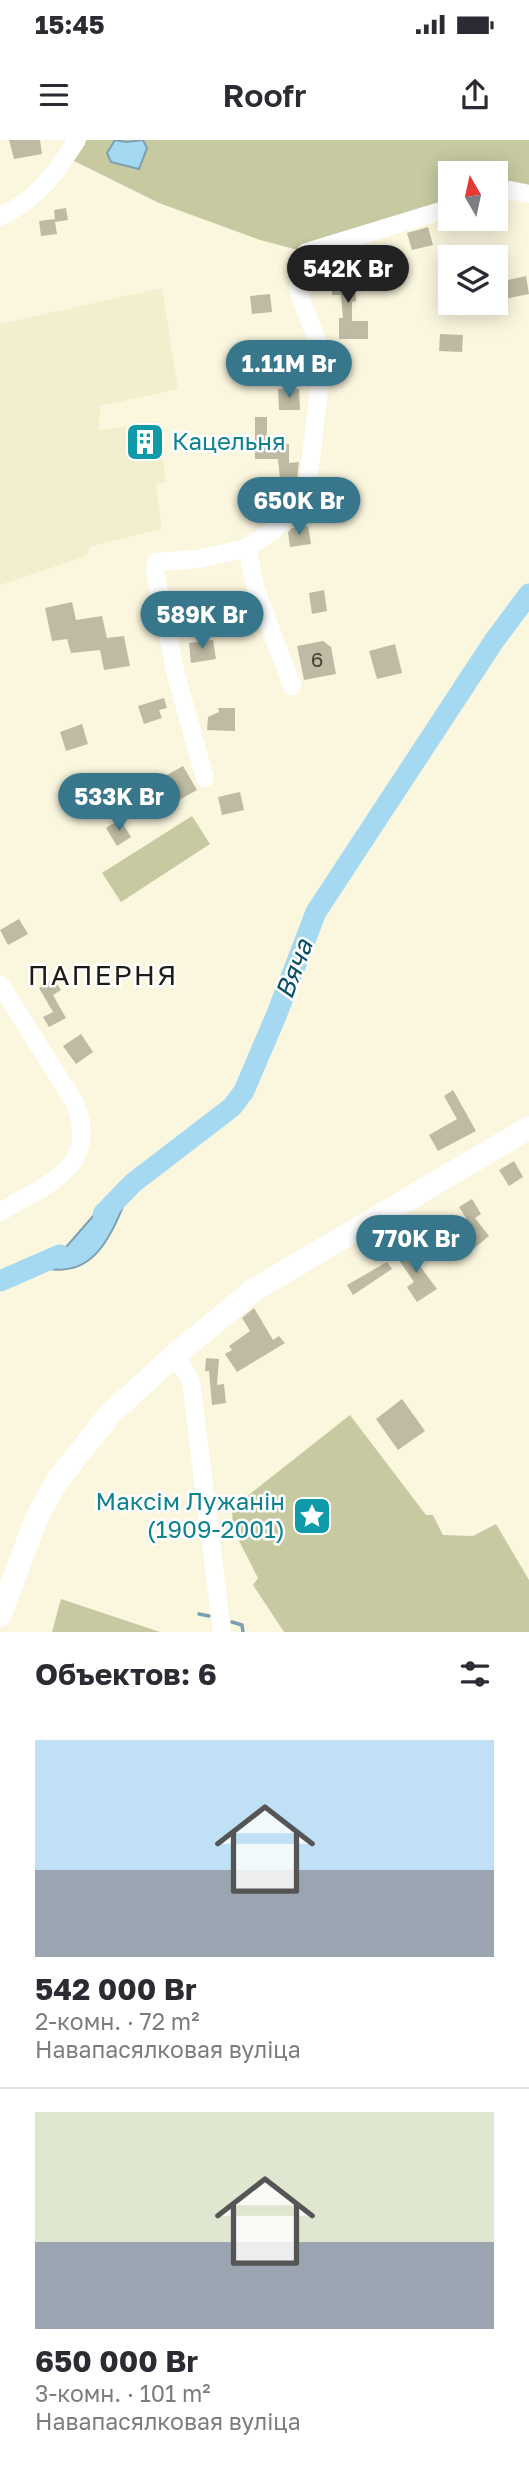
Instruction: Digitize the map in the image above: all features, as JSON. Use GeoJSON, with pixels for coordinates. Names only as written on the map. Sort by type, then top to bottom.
{"type":"FeatureCollection","features":[{"type":"Feature","properties":{"kind":"main road"},"geometry":{"type":"LineString","coordinates":[[0,1615],[27,1542],[57,1482],[110,1414],[174,1354],[254,1290],[529,1128]]}},
{"type":"Feature","properties":{"kind":"street"},"geometry":{"type":"LineString","coordinates":[[0,217],[37,194],[54,175],[77,140]]}},
{"type":"Feature","properties":{"kind":"street"},"geometry":{"type":"LineString","coordinates":[[508,191],[529,194]]}},
{"type":"Feature","properties":{"kind":"street"},"geometry":{"type":"LineString","coordinates":[[205,778],[176,675],[155,572],[156,562],[198,559],[247,548],[274,530],[296,506],[309,482],[321,374],[320,348],[299,294],[298,277],[306,252],[438,212]]}},
{"type":"Feature","properties":{"kind":"street"},"geometry":{"type":"LineString","coordinates":[[247,548],[257,590],[292,686]]}},
{"type":"Feature","properties":{"kind":"street"},"geometry":{"type":"LineString","coordinates":[[0,984],[12,1007],[75,1103],[83,1123],[83,1144],[72,1164],[49,1183],[0,1212]]}},
{"type":"Feature","properties":{"kind":"street"},"geometry":{"type":"LineString","coordinates":[[174,1354],[191,1382],[222,1632]]}},
{"type":"Feature","properties":{"kind":"shaded area"},"geometry":{"type":"Polygon","coordinates":[[[162,288],[178,389],[100,406],[99,430],[158,422],[166,482],[156,484],[162,529],[91,546],[86,556],[0,585],[0,324],[162,288]]]}},
{"type":"Feature","properties":{"kind":"green space"},"geometry":{"type":"Polygon","coordinates":[[[77,140],[529,140],[529,194],[508,194],[508,161],[438,161],[438,212],[306,252],[260,240],[159,203],[66,157],[77,140]]]}},
{"type":"Feature","properties":{"kind":"green space"},"geometry":{"type":"Polygon","coordinates":[[[192,816],[210,844],[121,902],[102,873],[192,816]]]}},
{"type":"Feature","properties":{"kind":"green space"},"geometry":{"type":"Polygon","coordinates":[[[350,1415],[426,1515],[433,1515],[443,1535],[473,1536],[496,1524],[529,1580],[529,1632],[284,1632],[253,1585],[258,1578],[233,1529],[232,1508],[350,1415]]]}},
{"type":"Feature","properties":{"kind":"green space"},"geometry":{"type":"Polygon","coordinates":[[[61,1599],[160,1632],[52,1632],[61,1599]]]}},
{"type":"Feature","properties":{"kind":"water"},"geometry":{"type":"Polygon","coordinates":[[[115,140],[143,140],[147,148],[139,169],[111,162],[107,153],[115,140]]]}},
{"type":"Feature","properties":{"kind":"water"},"geometry":{"type":"Polygon","coordinates":[[[133,1183],[110,1235],[88,1261],[74,1268],[56,1270],[34,1265],[67,1246],[100,1208],[133,1183]]]}},
{"type":"Feature","properties":{"kind":"building"},"geometry":{"type":"Polygon","coordinates":[[[9,140],[40,140],[42,154],[14,159],[9,140]]]}},
{"type":"Feature","properties":{"kind":"building"},"geometry":{"type":"Polygon","coordinates":[[[66,208],[68,220],[55,222],[57,234],[41,236],[39,221],[55,219],[54,210],[66,208]]]}},
{"type":"Feature","properties":{"kind":"building"},"geometry":{"type":"Polygon","coordinates":[[[428,227],[433,245],[412,250],[407,233],[428,227]]]}},
{"type":"Feature","properties":{"kind":"building"},"geometry":{"type":"Polygon","coordinates":[[[354,269],[356,301],[352,302],[352,321],[368,321],[368,339],[339,339],[339,318],[343,318],[341,295],[332,295],[331,270],[354,269]]]}},
{"type":"Feature","properties":{"kind":"building"},"geometry":{"type":"Polygon","coordinates":[[[526,276],[529,294],[508,298],[508,280],[526,276]]]}},
{"type":"Feature","properties":{"kind":"building"},"geometry":{"type":"Polygon","coordinates":[[[270,294],[272,312],[252,314],[250,296],[270,294]]]}},
{"type":"Feature","properties":{"kind":"building"},"geometry":{"type":"Polygon","coordinates":[[[440,334],[463,335],[462,352],[439,351],[440,334]]]}},
{"type":"Feature","properties":{"kind":"building"},"geometry":{"type":"Polygon","coordinates":[[[278,389],[299,389],[300,410],[279,410],[278,389]]]}},
{"type":"Feature","properties":{"kind":"building"},"geometry":{"type":"Polygon","coordinates":[[[255,417],[267,417],[267,444],[289,444],[289,463],[299,462],[297,479],[280,480],[278,459],[255,459],[255,417]]]}},
{"type":"Feature","properties":{"kind":"building","name":"Кацельня"},"geometry":{"type":"Polygon","coordinates":[[[151,426],[155,455],[140,457],[136,429],[151,426]]]}},
{"type":"Feature","properties":{"kind":"building"},"geometry":{"type":"Polygon","coordinates":[[[308,526],[311,544],[290,547],[288,532],[292,528],[308,526]]]}},
{"type":"Feature","properties":{"kind":"building"},"geometry":{"type":"Polygon","coordinates":[[[324,590],[327,611],[312,614],[309,593],[324,590]]]}},
{"type":"Feature","properties":{"kind":"building"},"geometry":{"type":"Polygon","coordinates":[[[209,599],[211,615],[188,618],[186,602],[209,599]]]}},
{"type":"Feature","properties":{"kind":"building"},"geometry":{"type":"Polygon","coordinates":[[[72,602],[76,620],[102,616],[107,638],[124,636],[130,666],[104,670],[100,650],[71,653],[67,639],[52,641],[45,608],[72,602]]]}},
{"type":"Feature","properties":{"kind":"building"},"geometry":{"type":"Polygon","coordinates":[[[213,640],[216,659],[191,663],[189,643],[213,640]]]}},
{"type":"Feature","properties":{"kind":"building"},"geometry":{"type":"Polygon","coordinates":[[[323,641],[331,647],[336,674],[304,680],[297,646],[323,641]]]}},
{"type":"Feature","properties":{"kind":"building"},"geometry":{"type":"Polygon","coordinates":[[[395,644],[402,673],[377,679],[369,651],[395,644]]]}},
{"type":"Feature","properties":{"kind":"building"},"geometry":{"type":"Polygon","coordinates":[[[164,698],[167,708],[159,710],[162,718],[144,724],[138,706],[164,698]]]}},
{"type":"Feature","properties":{"kind":"building"},"geometry":{"type":"Polygon","coordinates":[[[218,708],[235,708],[235,731],[207,730],[208,717],[219,712],[218,708]]]}},
{"type":"Feature","properties":{"kind":"building"},"geometry":{"type":"Polygon","coordinates":[[[82,724],[88,744],[66,751],[60,732],[82,724]]]}},
{"type":"Feature","properties":{"kind":"building"},"geometry":{"type":"Polygon","coordinates":[[[183,766],[197,790],[172,804],[158,780],[183,766]]]}},
{"type":"Feature","properties":{"kind":"building"},"geometry":{"type":"Polygon","coordinates":[[[240,792],[244,810],[222,815],[218,797],[240,792]]]}},
{"type":"Feature","properties":{"kind":"building"},"geometry":{"type":"Polygon","coordinates":[[[120,819],[131,837],[117,846],[106,828],[120,819]]]}},
{"type":"Feature","properties":{"kind":"building"},"geometry":{"type":"Polygon","coordinates":[[[19,919],[28,934],[8,945],[0,930],[19,919]]]}},
{"type":"Feature","properties":{"kind":"building"},"geometry":{"type":"Polygon","coordinates":[[[54,979],[61,990],[53,995],[66,1018],[49,1027],[43,1017],[53,1012],[39,988],[54,979]]]}},
{"type":"Feature","properties":{"kind":"building"},"geometry":{"type":"Polygon","coordinates":[[[81,1034],[93,1052],[76,1064],[63,1046],[81,1034]]]}},
{"type":"Feature","properties":{"kind":"building"},"geometry":{"type":"Polygon","coordinates":[[[453,1090],[476,1131],[438,1151],[429,1135],[457,1119],[444,1096],[453,1090]]]}},
{"type":"Feature","properties":{"kind":"building"},"geometry":{"type":"Polygon","coordinates":[[[514,1161],[523,1177],[509,1186],[499,1170],[514,1161]]]}},
{"type":"Feature","properties":{"kind":"building"},"geometry":{"type":"Polygon","coordinates":[[[472,1199],[481,1214],[475,1218],[489,1236],[472,1250],[463,1239],[474,1231],[459,1207],[472,1199]]]}},
{"type":"Feature","properties":{"kind":"building"},"geometry":{"type":"Polygon","coordinates":[[[405,1246],[437,1289],[417,1302],[407,1287],[414,1282],[394,1253],[405,1246]]]}},
{"type":"Feature","properties":{"kind":"building"},"geometry":{"type":"Polygon","coordinates":[[[387,1262],[392,1269],[353,1295],[347,1285],[387,1262]]]}},
{"type":"Feature","properties":{"kind":"building"},"geometry":{"type":"Polygon","coordinates":[[[254,1308],[273,1340],[279,1336],[285,1343],[237,1372],[225,1354],[232,1350],[229,1346],[250,1331],[242,1318],[254,1308]]]}},
{"type":"Feature","properties":{"kind":"building"},"geometry":{"type":"Polygon","coordinates":[[[206,1358],[219,1359],[217,1385],[224,1384],[226,1403],[212,1405],[209,1371],[205,1371],[206,1358]]]}},
{"type":"Feature","properties":{"kind":"building"},"geometry":{"type":"Polygon","coordinates":[[[402,1399],[425,1431],[398,1450],[376,1419],[402,1399]]]}},
{"type":"Feature","properties":{"kind":"waterway","name":"Вяча"},"geometry":{"type":"LineString","coordinates":[[103,1214],[133,1183],[232,1107],[244,1091],[316,912],[494,641],[529,594]]}},
{"type":"Feature","properties":{"kind":"waterway","name":"Вяча"},"geometry":{"type":"LineString","coordinates":[[0,1281],[60,1255]]}},
{"type":"Feature","properties":{"kind":"waterway"},"geometry":{"type":"LineString","coordinates":[[199,1614],[209,1616]]}},
{"type":"Feature","properties":{"kind":"waterway"},"geometry":{"type":"LineString","coordinates":[[232,1622],[242,1625],[243,1632]]}},
{"type":"Feature","properties":{"kind":"place","name":"Кацельня"},"geometry":{"type":"Point","coordinates":[145,442]}},
{"type":"Feature","properties":{"kind":"place","name":"Максiм Лужанiн (1909-2001)"},"geometry":{"type":"Point","coordinates":[312,1516]}},
{"type":"Feature","properties":{"kind":"district","name":"ПАПЕРНЯ"},"geometry":{"type":"Point","coordinates":[103,975]}}]}
